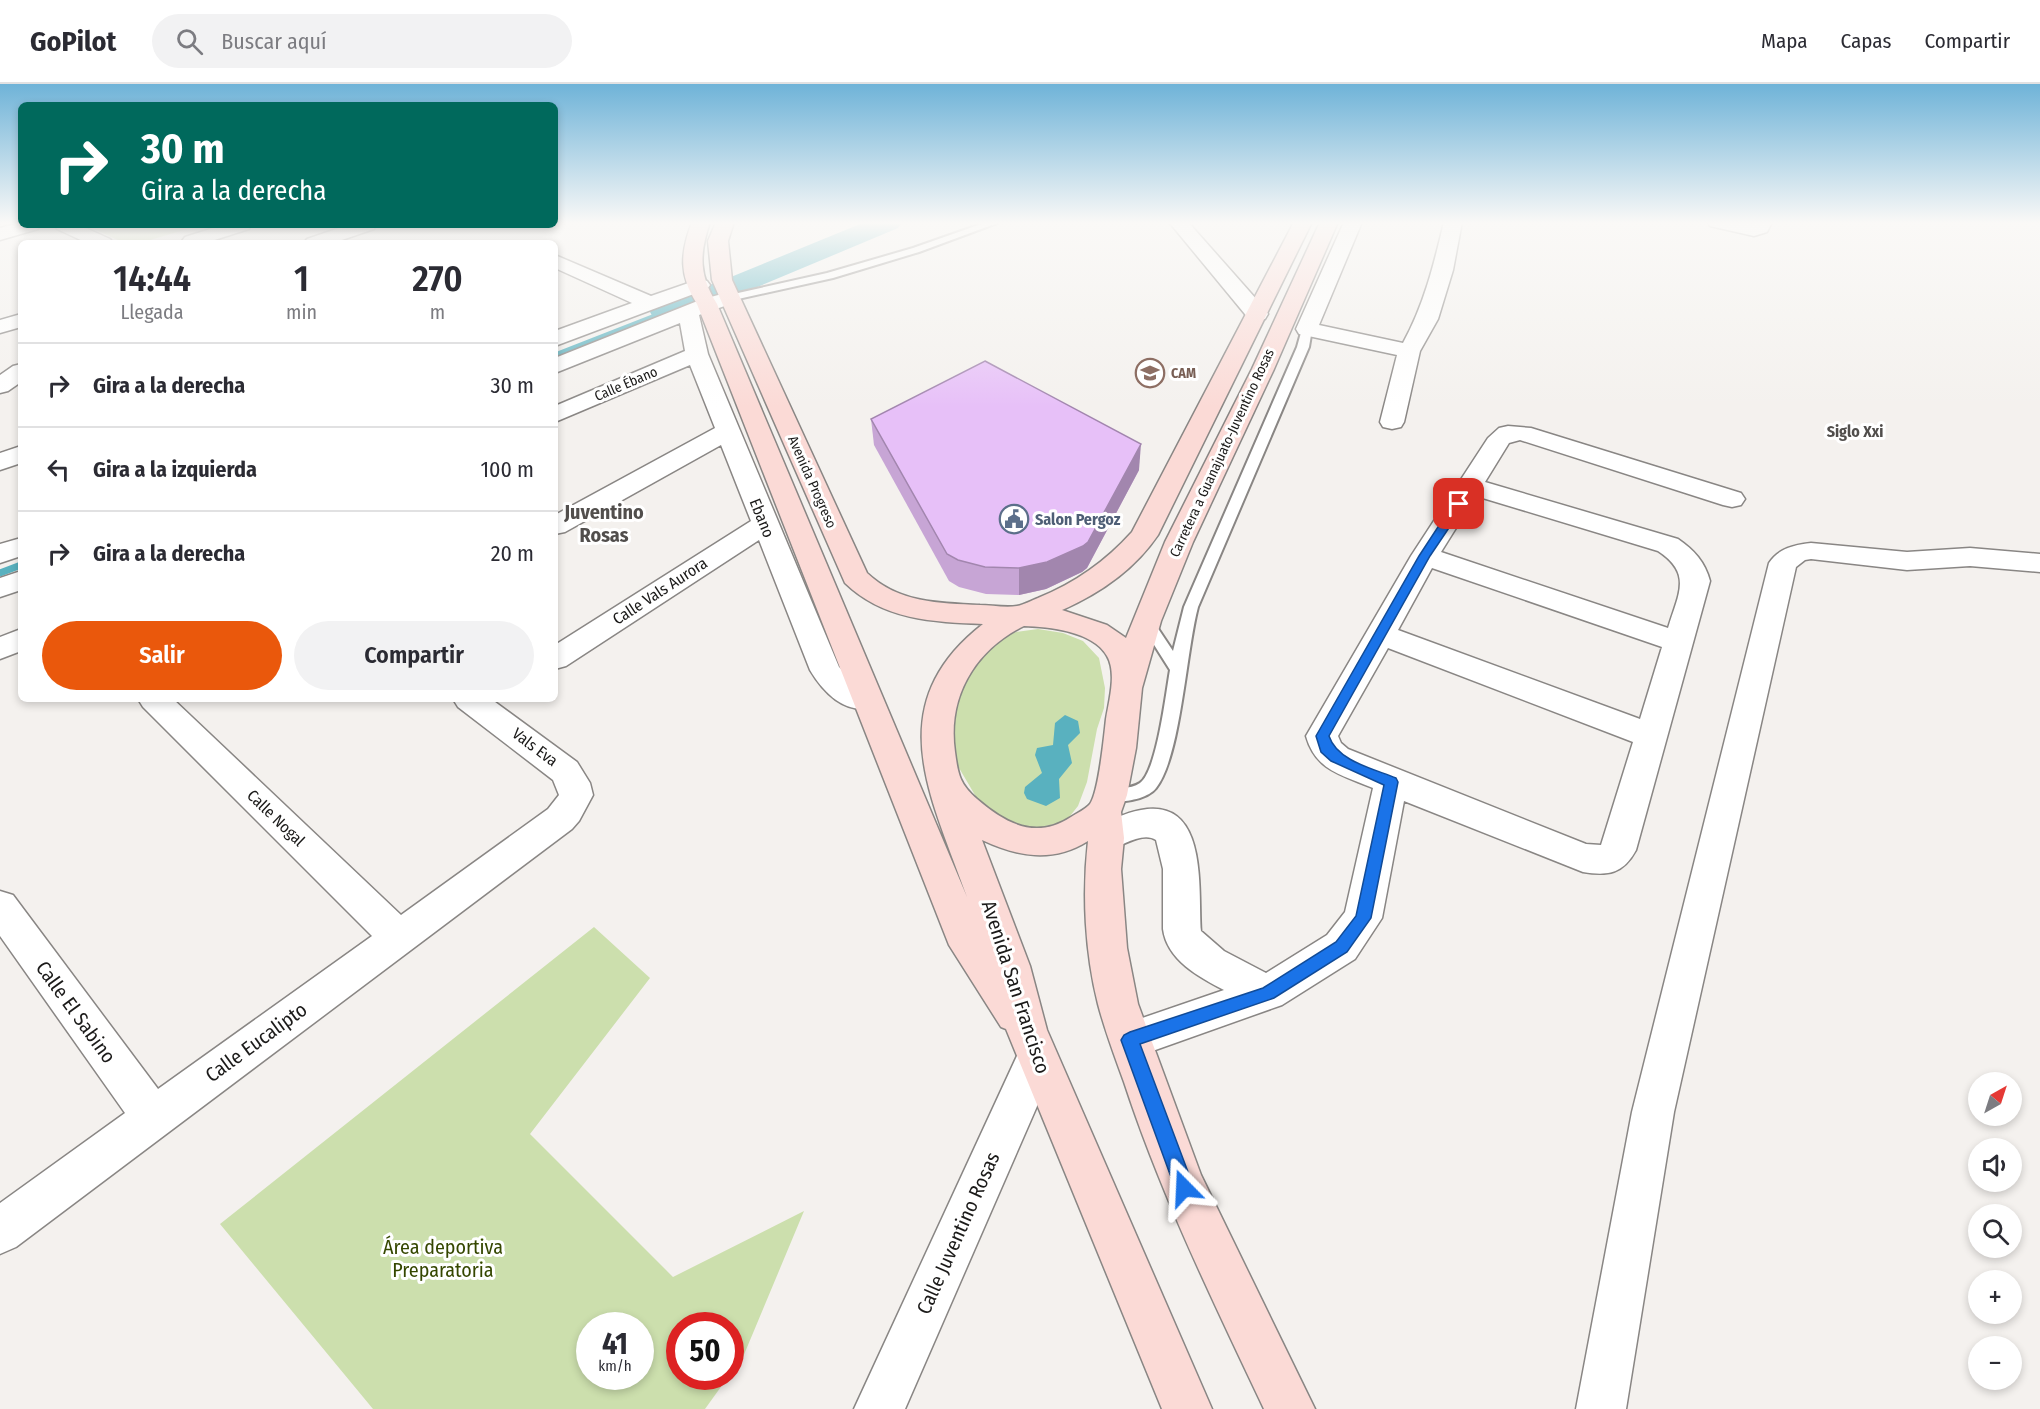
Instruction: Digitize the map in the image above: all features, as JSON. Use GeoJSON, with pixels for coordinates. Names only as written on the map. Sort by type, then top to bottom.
{"type":"FeatureCollection","features":[{"type":"Feature","properties":{"kind":"main road","name":"Avenida Progreso"},"geometry":{"type":"LineString","coordinates":[[702,284],[710,294],[822,504],[855,578],[864,588],[879,598],[914,610],[1021,616]]}},
{"type":"Feature","properties":{"kind":"main road","name":"Avenida Progreso"},"geometry":{"type":"LineString","coordinates":[[712,284],[710,294],[791,511],[968,945],[1032,1044]]}},
{"type":"Feature","properties":{"kind":"main road","name":"Carretera a Guanajuato-Juventino Rosas"},"geometry":{"type":"LineString","coordinates":[[1021,616],[1068,596],[1107,572],[1128,554],[1144,535],[1272,284]]}},
{"type":"Feature","properties":{"kind":"main road","name":"Carretera a Guanajuato-Juventino Rosas"},"geometry":{"type":"LineString","coordinates":[[1126,688],[1146,621],[1179,542],[1263,369],[1301,284]]}},
{"type":"Feature","properties":{"kind":"main road"},"geometry":{"type":"LineString","coordinates":[[791,511],[822,504]]}},
{"type":"Feature","properties":{"kind":"main road"},"geometry":{"type":"LineString","coordinates":[[1021,616],[1056,618],[1077,623],[1119,648],[1124,660],[1126,688],[1119,748],[1107,815],[1103,869],[1108,948],[1118,1004],[1184,1188],[1290,1409]]}},
{"type":"Feature","properties":{"kind":"main road","name":"Avenida San Francisco"},"geometry":{"type":"LineString","coordinates":[[1021,616],[978,643],[967,655],[946,689],[938,711],[940,765],[946,790],[1011,966],[1032,1044],[1187,1409]]}},
{"type":"Feature","properties":{"kind":"main road"},"geometry":{"type":"LineString","coordinates":[[872,710],[966,810],[1001,835],[1021,841],[1050,842],[1107,815]]}},
{"type":"Feature","properties":{"kind":"street"},"geometry":{"type":"LineString","coordinates":[[606,284],[649,303]]}},
{"type":"Feature","properties":{"kind":"street"},"geometry":{"type":"LineString","coordinates":[[1231,284],[1257,314]]}},
{"type":"Feature","properties":{"kind":"street"},"geometry":{"type":"LineString","coordinates":[[1326,284],[1307,329],[1409,351]]}},
{"type":"Feature","properties":{"kind":"street"},"geometry":{"type":"LineString","coordinates":[[1392,422],[1409,351],[1427,319],[1438,284]]}},
{"type":"Feature","properties":{"kind":"street"},"geometry":{"type":"LineString","coordinates":[[558,338],[649,303],[710,294]]}},
{"type":"Feature","properties":{"kind":"street"},"geometry":{"type":"LineString","coordinates":[[558,365],[710,294]]}},
{"type":"Feature","properties":{"kind":"street","name":"Ebano"},"geometry":{"type":"LineString","coordinates":[[710,294],[697,354],[825,670],[832,681],[849,696],[872,710]]}},
{"type":"Feature","properties":{"kind":"street"},"geometry":{"type":"LineString","coordinates":[[0,327],[18,321]]}},
{"type":"Feature","properties":{"kind":"street","name":"Calle Ébano"},"geometry":{"type":"LineString","coordinates":[[558,414],[697,354]]}},
{"type":"Feature","properties":{"kind":"street"},"geometry":{"type":"LineString","coordinates":[[0,386],[18,373]]}},
{"type":"Feature","properties":{"kind":"street"},"geometry":{"type":"LineString","coordinates":[[558,524],[728,431]]}},
{"type":"Feature","properties":{"kind":"street"},"geometry":{"type":"LineString","coordinates":[[1470,486],[1668,545],[1684,556],[1693,566],[1696,581],[1618,850],[1611,858],[1598,860],[1583,858],[1336,758],[1326,749],[1322,736],[1425,556],[1500,438],[1515,432],[1732,499]]}},
{"type":"Feature","properties":{"kind":"street"},"geometry":{"type":"LineString","coordinates":[[0,462],[18,455]]}},
{"type":"Feature","properties":{"kind":"street","name":"Calle Vals Aurora"},"geometry":{"type":"LineString","coordinates":[[558,657],[765,524]]}},
{"type":"Feature","properties":{"kind":"street"},"geometry":{"type":"LineString","coordinates":[[0,554],[18,547]]}},
{"type":"Feature","properties":{"kind":"street"},"geometry":{"type":"LineString","coordinates":[[1601,1409],[1653,1112],[1783,563],[1789,556],[1811,551],[1907,561],[1970,557],[2040,563]]}},
{"type":"Feature","properties":{"kind":"street"},"geometry":{"type":"LineString","coordinates":[[1425,556],[1678,642]]}},
{"type":"Feature","properties":{"kind":"street"},"geometry":{"type":"LineString","coordinates":[[0,588],[18,581]]}},
{"type":"Feature","properties":{"kind":"street"},"geometry":{"type":"LineString","coordinates":[[1380,634],[1652,736]]}},
{"type":"Feature","properties":{"kind":"street"},"geometry":{"type":"LineString","coordinates":[[0,649],[18,640]]}},
{"type":"Feature","properties":{"kind":"street","name":"Calle Nogal"},"geometry":{"type":"LineString","coordinates":[[157,702],[398,938]]}},
{"type":"Feature","properties":{"kind":"street","name":"Vals Eva"},"geometry":{"type":"LineString","coordinates":[[481,702],[565,771],[573,783],[576,795],[567,812],[560,819],[512,853]]}},
{"type":"Feature","properties":{"kind":"street"},"geometry":{"type":"LineString","coordinates":[[1130,1040],[1268,993],[1341,947],[1363,918],[1391,782]]}},
{"type":"Feature","properties":{"kind":"street"},"geometry":{"type":"LineString","coordinates":[[1107,815],[1143,823],[1156,823],[1168,829],[1175,837],[1179,851],[1183,936],[1193,951],[1268,993]]}},
{"type":"Feature","properties":{"kind":"street","name":"Calle Eucalipto"},"geometry":{"type":"LineString","coordinates":[[0,1231],[512,853]]}},
{"type":"Feature","properties":{"kind":"street","name":"Calle El Sabino"},"geometry":{"type":"LineString","coordinates":[[0,906],[153,1117]]}},
{"type":"Feature","properties":{"kind":"street","name":"Calle Juventino Rosas"},"geometry":{"type":"LineString","coordinates":[[879,1409],[1032,1044]]}},
{"type":"Feature","properties":{"kind":"lane"},"geometry":{"type":"LineString","coordinates":[[710,294],[777,284]]}},
{"type":"Feature","properties":{"kind":"lane"},"geometry":{"type":"LineString","coordinates":[[1107,815],[1150,785],[1155,777],[1191,607],[1303,347],[1307,329]]}},
{"type":"Feature","properties":{"kind":"lane"},"geometry":{"type":"LineString","coordinates":[[1146,621],[1178,670]]}},
{"type":"Feature","properties":{"kind":"green space"},"geometry":{"type":"Polygon","coordinates":[[[1038,629],[1063,633],[1083,641],[1099,658],[1105,688],[1104,708],[1097,729],[1087,782],[1078,806],[1066,821],[1034,829],[1004,825],[982,807],[952,756],[953,711],[959,683],[995,641],[1016,632],[1038,629]]]}},
{"type":"Feature","properties":{"kind":"green space","name":"Área deportiva Preparatoria"},"geometry":{"type":"Polygon","coordinates":[[[594,927],[650,978],[530,1134],[673,1277],[804,1211],[744,1355],[744,1312],[666,1312],[666,1390],[719,1390],[705,1409],[373,1409],[220,1224],[594,927]]]}},
{"type":"Feature","properties":{"kind":"water"},"geometry":{"type":"Polygon","coordinates":[[[1065,715],[1078,721],[1080,733],[1068,745],[1072,763],[1059,779],[1060,798],[1046,806],[1027,799],[1024,793],[1025,787],[1042,773],[1035,755],[1037,748],[1053,745],[1055,723],[1065,715]]]}},
{"type":"Feature","properties":{"kind":"building","name":"Salon Pergoz"},"geometry":{"type":"Polygon","coordinates":[[[985,361],[1141,444],[1088,542],[1047,562],[1019,568],[985,567],[958,560],[947,554],[871,419],[985,361]]]}},
{"type":"Feature","properties":{"kind":"waterway"},"geometry":{"type":"LineString","coordinates":[[665,312],[740,284]]}},
{"type":"Feature","properties":{"kind":"waterway"},"geometry":{"type":"LineString","coordinates":[[558,354],[665,312]]}},
{"type":"Feature","properties":{"kind":"waterway"},"geometry":{"type":"LineString","coordinates":[[0,573],[18,566]]}},
{"type":"Feature","properties":{"kind":"place","name":"CAM"},"geometry":{"type":"Point","coordinates":[1150,373]}},
{"type":"Feature","properties":{"kind":"place","name":"Salon Pergoz"},"geometry":{"type":"Point","coordinates":[1014,519]}},
{"type":"Feature","properties":{"kind":"district","name":"Siglo Xxi"},"geometry":{"type":"Point","coordinates":[1855,431]}},
{"type":"Feature","properties":{"kind":"district","name":"Juventino Rosas"},"geometry":{"type":"Point","coordinates":[604,524]}},
{"type":"Feature","properties":{"kind":"route"},"geometry":{"type":"LineString","coordinates":[[1184,1188],[1130,1040],[1268,993],[1341,947],[1363,918],[1391,782],[1336,758],[1326,749],[1322,736],[1425,556],[1459,504]]}}]}
